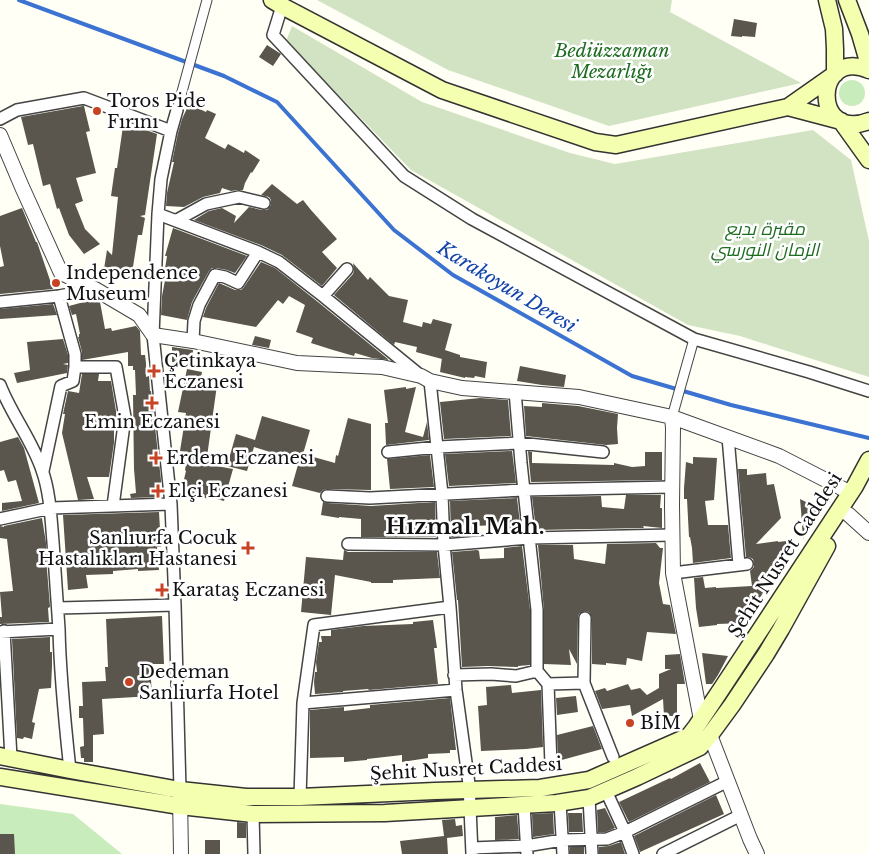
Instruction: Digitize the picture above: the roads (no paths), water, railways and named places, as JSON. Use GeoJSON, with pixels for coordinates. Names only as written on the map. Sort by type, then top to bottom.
{"type":"FeatureCollection","features":[{"type":"Feature","properties":{"kind":"main road"},"geometry":{"type":"LineString","coordinates":[[827,0],[834,28],[835,49],[835,74],[829,81],[826,90],[828,108],[841,121],[869,160]]}},
{"type":"Feature","properties":{"kind":"main road"},"geometry":{"type":"LineString","coordinates":[[847,0],[869,65]]}},
{"type":"Feature","properties":{"kind":"main road"},"geometry":{"type":"LineString","coordinates":[[277,3],[442,90],[595,142],[616,145],[788,107],[842,69],[851,66],[869,70]]}},
{"type":"Feature","properties":{"kind":"main road"},"geometry":{"type":"LineString","coordinates":[[788,107],[851,124],[861,124],[869,121]]}},
{"type":"Feature","properties":{"kind":"main road","name":"Şehit Nusret Caddesi"},"geometry":{"type":"LineString","coordinates":[[6,757],[70,770],[180,798],[253,814],[385,813],[524,805],[589,798],[700,747],[710,735],[766,654],[825,550],[848,514],[861,486],[869,460]]}},
{"type":"Feature","properties":{"kind":"main road","name":"Şehit Nusret Caddesi"},"geometry":{"type":"LineString","coordinates":[[0,777],[180,798],[300,797],[540,788],[589,780],[689,736],[861,486]]}},
{"type":"Feature","properties":{"kind":"street"},"geometry":{"type":"LineString","coordinates":[[181,854],[171,504],[153,335],[161,179],[171,131],[207,0]]}},
{"type":"Feature","properties":{"kind":"street"},"geometry":{"type":"LineString","coordinates":[[277,3],[273,35],[404,176],[472,219],[694,339],[869,390]]}},
{"type":"Feature","properties":{"kind":"street"},"geometry":{"type":"LineString","coordinates":[[0,119],[17,110],[84,98],[171,131]]}},
{"type":"Feature","properties":{"kind":"street"},"geometry":{"type":"LineString","coordinates":[[0,135],[61,273],[95,289],[139,315],[153,335],[193,341],[297,363],[382,368],[462,388],[579,397],[672,417],[861,486]]}},
{"type":"Feature","properties":{"kind":"street"},"geometry":{"type":"LineString","coordinates":[[177,220],[206,204],[239,197],[264,203]]}},
{"type":"Feature","properties":{"kind":"street"},"geometry":{"type":"LineString","coordinates":[[158,214],[258,252],[279,262],[425,378],[438,447],[454,675],[469,790],[472,851],[527,850],[562,840],[607,839],[728,781]]}},
{"type":"Feature","properties":{"kind":"street"},"geometry":{"type":"LineString","coordinates":[[193,341],[194,321],[199,305],[215,275],[226,276],[238,283],[258,252]]}},
{"type":"Feature","properties":{"kind":"street"},"geometry":{"type":"LineString","coordinates":[[323,296],[347,269]]}},
{"type":"Feature","properties":{"kind":"street"},"geometry":{"type":"LineString","coordinates":[[0,302],[59,296],[95,289]]}},
{"type":"Feature","properties":{"kind":"street"},"geometry":{"type":"LineString","coordinates":[[43,471],[61,386],[73,380],[76,367],[75,354],[59,296]]}},
{"type":"Feature","properties":{"kind":"street"},"geometry":{"type":"LineString","coordinates":[[694,339],[672,417],[672,535],[673,573],[701,720]]}},
{"type":"Feature","properties":{"kind":"street"},"geometry":{"type":"LineString","coordinates":[[76,367],[116,367],[124,417],[113,506]]}},
{"type":"Feature","properties":{"kind":"street"},"geometry":{"type":"LineString","coordinates":[[1,389],[43,471],[51,508],[58,629],[70,770]]}},
{"type":"Feature","properties":{"kind":"street"},"geometry":{"type":"LineString","coordinates":[[515,391],[537,610],[537,672],[548,684],[551,765]]}},
{"type":"Feature","properties":{"kind":"street"},"geometry":{"type":"LineString","coordinates":[[673,573],[743,565],[728,437]]}},
{"type":"Feature","properties":{"kind":"street"},"geometry":{"type":"LineString","coordinates":[[388,452],[438,447],[519,443],[603,452]]}},
{"type":"Feature","properties":{"kind":"street"},"geometry":{"type":"LineString","coordinates":[[327,496],[370,498],[524,490],[672,487]]}},
{"type":"Feature","properties":{"kind":"street"},"geometry":{"type":"LineString","coordinates":[[0,519],[51,508],[171,504]]}},
{"type":"Feature","properties":{"kind":"street"},"geometry":{"type":"LineString","coordinates":[[848,514],[869,533]]}},
{"type":"Feature","properties":{"kind":"street"},"geometry":{"type":"LineString","coordinates":[[348,544],[444,545],[530,538],[672,535]]}},
{"type":"Feature","properties":{"kind":"street"},"geometry":{"type":"LineString","coordinates":[[58,608],[175,605]]}},
{"type":"Feature","properties":{"kind":"street"},"geometry":{"type":"LineString","coordinates":[[300,797],[303,702],[314,625],[450,608]]}},
{"type":"Feature","properties":{"kind":"street"},"geometry":{"type":"LineString","coordinates":[[585,618],[584,683],[613,757]]}},
{"type":"Feature","properties":{"kind":"street"},"geometry":{"type":"LineString","coordinates":[[6,757],[2,632],[58,629]]}},
{"type":"Feature","properties":{"kind":"street"},"geometry":{"type":"LineString","coordinates":[[454,675],[492,674],[516,676],[537,672]]}},
{"type":"Feature","properties":{"kind":"street"},"geometry":{"type":"LineString","coordinates":[[548,684],[584,683]]}},
{"type":"Feature","properties":{"kind":"street"},"geometry":{"type":"LineString","coordinates":[[303,702],[456,690]]}},
{"type":"Feature","properties":{"kind":"street"},"geometry":{"type":"LineString","coordinates":[[710,735],[757,854]]}},
{"type":"Feature","properties":{"kind":"street"},"geometry":{"type":"LineString","coordinates":[[606,791],[633,854]]}},
{"type":"Feature","properties":{"kind":"street"},"geometry":{"type":"LineString","coordinates":[[589,798],[592,854]]}},
{"type":"Feature","properties":{"kind":"street"},"geometry":{"type":"LineString","coordinates":[[560,802],[563,854]]}},
{"type":"Feature","properties":{"kind":"street"},"geometry":{"type":"LineString","coordinates":[[524,805],[527,850]]}},
{"type":"Feature","properties":{"kind":"street"},"geometry":{"type":"LineString","coordinates":[[253,814],[254,854]]}},
{"type":"Feature","properties":{"kind":"street"},"geometry":{"type":"LineString","coordinates":[[663,854],[741,815]]}},
{"type":"Feature","properties":{"kind":"waterway","name":"Karakoyun Deresi"},"geometry":{"type":"LineString","coordinates":[[19,0],[224,76],[277,102],[394,230],[453,275],[632,376],[731,405],[869,438]]}},
{"type":"Feature","properties":{"kind":"place","name":"Toros Pide Fırını"},"geometry":{"type":"Point","coordinates":[97,111]}},
{"type":"Feature","properties":{"kind":"place","name":"Independence Museum"},"geometry":{"type":"Point","coordinates":[56,283]}},
{"type":"Feature","properties":{"kind":"place","name":"Çetinkaya Eczanesi"},"geometry":{"type":"Point","coordinates":[154,371]}},
{"type":"Feature","properties":{"kind":"place","name":"Emin Eczanesi"},"geometry":{"type":"Point","coordinates":[152,403]}},
{"type":"Feature","properties":{"kind":"place","name":"Erdem Eczanesi"},"geometry":{"type":"Point","coordinates":[156,458]}},
{"type":"Feature","properties":{"kind":"place","name":"Elçi Eczanesi"},"geometry":{"type":"Point","coordinates":[158,491]}},
{"type":"Feature","properties":{"kind":"place","name":"Sanlıurfa Cocuk Hastalıkları Hastanesi"},"geometry":{"type":"Point","coordinates":[248,548]}},
{"type":"Feature","properties":{"kind":"place","name":"Karataş Eczanesi"},"geometry":{"type":"Point","coordinates":[162,590]}},
{"type":"Feature","properties":{"kind":"place","name":"Dedeman Sanliurfa Hotel"},"geometry":{"type":"Point","coordinates":[129,682]}},
{"type":"Feature","properties":{"kind":"place","name":"BİM"},"geometry":{"type":"Point","coordinates":[630,723]}},
{"type":"Feature","properties":{"kind":"district","name":"Hızmalı Mah."},"geometry":{"type":"Point","coordinates":[465,526]}},
{"type":"Feature","properties":{"kind":"park label","name":"Bediüzzaman Mezarlığı"},"geometry":{"type":"Point","coordinates":[612,61]}},
{"type":"Feature","properties":{"kind":"park label","name":"مقبرة بديع الزمان النورسي"},"geometry":{"type":"Point","coordinates":[765,239]}}]}
